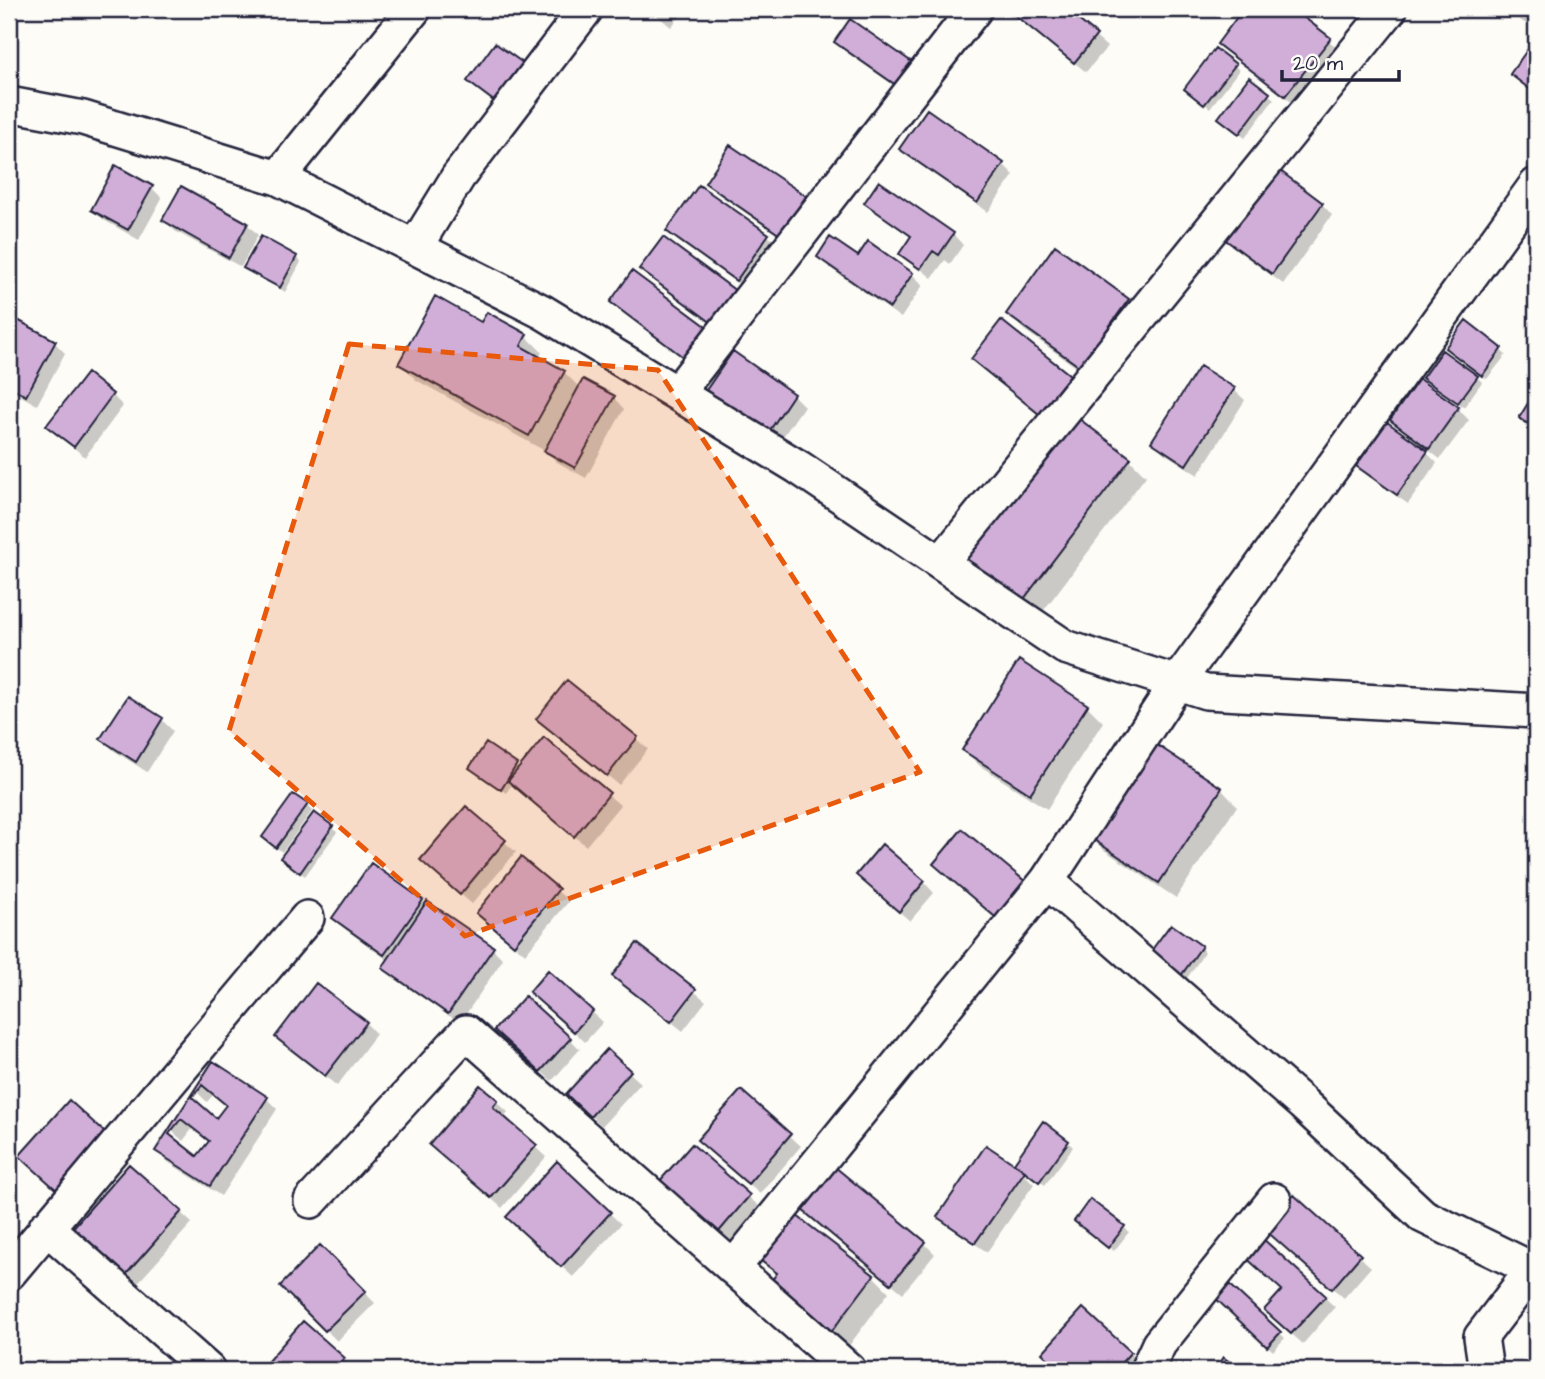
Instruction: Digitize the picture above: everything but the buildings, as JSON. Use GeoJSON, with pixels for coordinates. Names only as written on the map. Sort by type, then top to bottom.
{"type":"FeatureCollection","features":[{"type":"Feature","properties":{"kind":"street"},"geometry":{"type":"LineString","coordinates":[[278,178],[414,9]]}},
{"type":"Feature","properties":{"kind":"street"},"geometry":{"type":"LineString","coordinates":[[415,247],[458,177],[586,9]]}},
{"type":"Feature","properties":{"kind":"street"},"geometry":{"type":"LineString","coordinates":[[677,393],[975,9]]}},
{"type":"Feature","properties":{"kind":"street"},"geometry":{"type":"LineString","coordinates":[[941,563],[1390,9]]}},
{"type":"Feature","properties":{"kind":"street"},"geometry":{"type":"LineString","coordinates":[[9,104],[83,118],[278,178],[543,312],[799,467],[1065,647],[1206,692],[1534,706]]}},
{"type":"Feature","properties":{"kind":"street"},"geometry":{"type":"LineString","coordinates":[[733,1268],[1047,881],[1177,683],[1536,185]]}},
{"type":"Feature","properties":{"kind":"street"},"geometry":{"type":"LineString","coordinates":[[1047,881],[1303,1104],[1423,1216],[1535,1268],[1481,1337],[1486,1370]]}},
{"type":"Feature","properties":{"kind":"street"},"geometry":{"type":"LineString","coordinates":[[9,1273],[307,918]]}},
{"type":"Feature","properties":{"kind":"street"},"geometry":{"type":"LineString","coordinates":[[311,1201],[466,1032],[849,1370]]}},
{"type":"Feature","properties":{"kind":"street"},"geometry":{"type":"LineString","coordinates":[[1147,1370],[1159,1344],[1274,1200]]}},
{"type":"Feature","properties":{"kind":"street"},"geometry":{"type":"LineString","coordinates":[[46,1227],[208,1370]]}},
{"type":"Feature","properties":{"kind":"highlighted area"},"geometry":{"type":"Polygon","coordinates":[[[349,344],[658,370],[920,772],[465,936],[229,731],[349,344]]]}}]}
